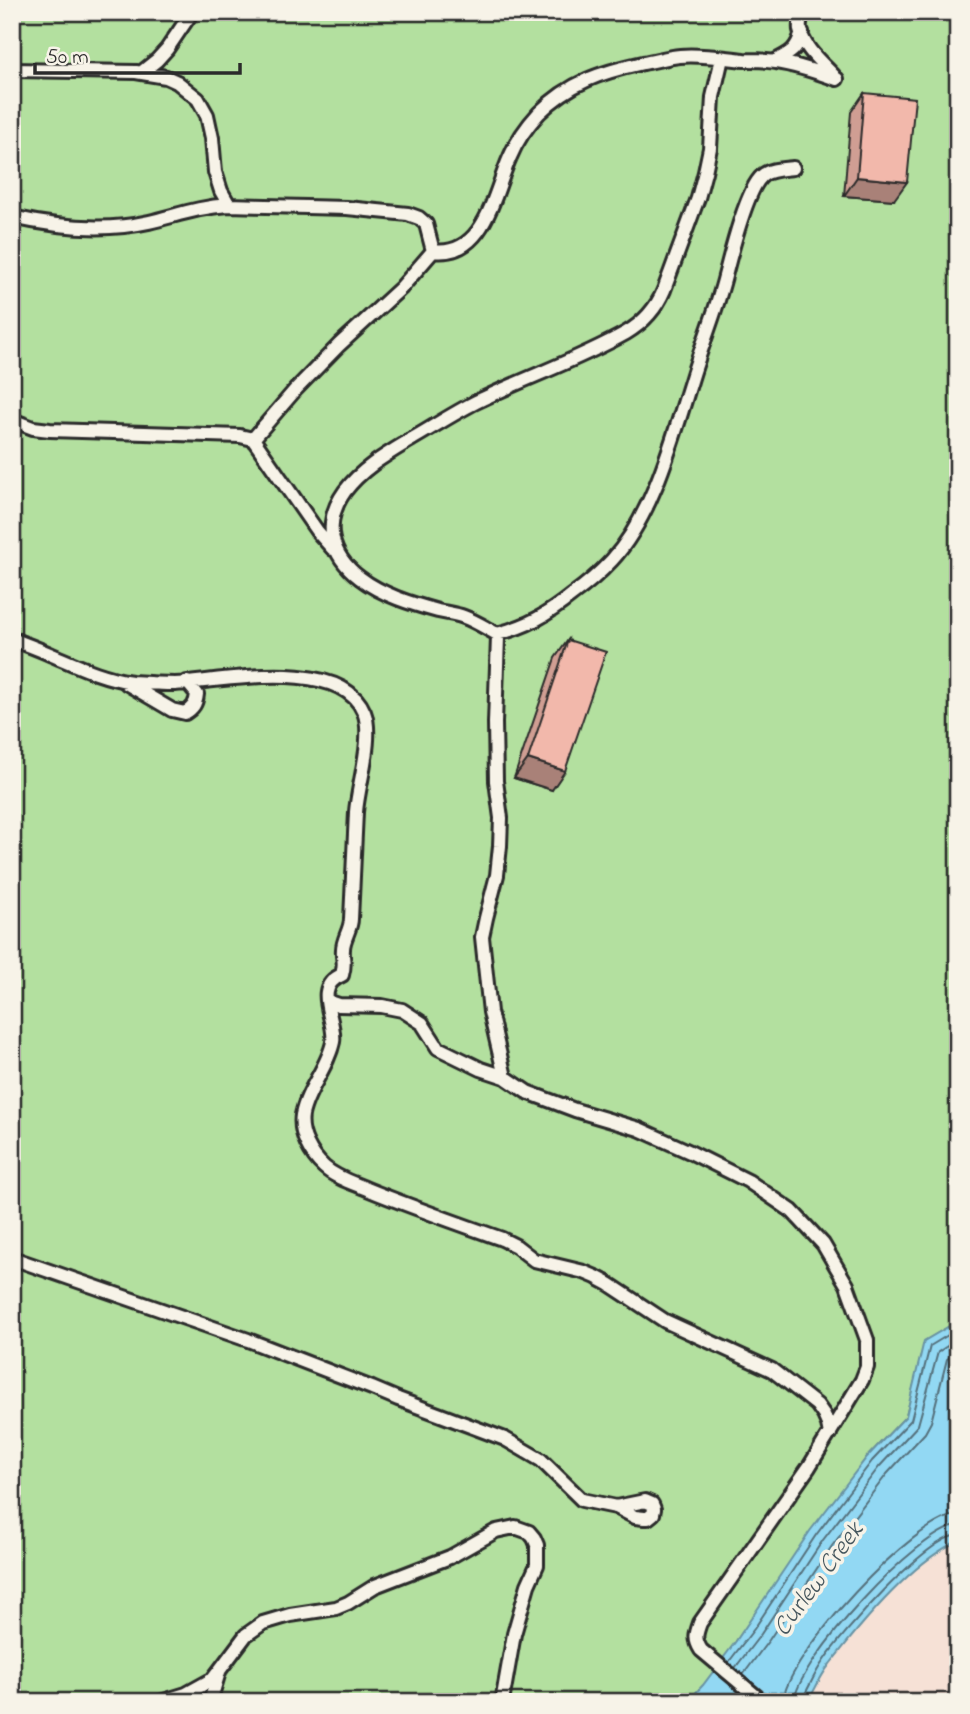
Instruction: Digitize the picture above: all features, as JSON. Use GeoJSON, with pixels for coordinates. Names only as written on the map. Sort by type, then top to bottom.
{"type":"FeatureCollection","features":[{"type":"Feature","properties":{"kind":"lane"},"geometry":{"type":"LineString","coordinates":[[142,72],[167,49],[192,12]]}},
{"type":"Feature","properties":{"kind":"lane"},"geometry":{"type":"LineString","coordinates":[[433,251],[443,253],[462,246],[484,225],[520,136],[537,115],[563,92],[595,75],[678,56],[699,55],[775,61],[837,79],[812,54],[800,29],[802,12]]}},
{"type":"Feature","properties":{"kind":"lane"},"geometry":{"type":"LineString","coordinates":[[775,61],[796,48],[802,32]]}},
{"type":"Feature","properties":{"kind":"lane"},"geometry":{"type":"LineString","coordinates":[[338,555],[331,531],[334,511],[346,489],[369,468],[387,454],[476,402],[627,332],[660,301],[705,172],[710,148],[713,97],[722,58]]}},
{"type":"Feature","properties":{"kind":"lane"},"geometry":{"type":"LineString","coordinates":[[12,69],[142,72],[177,82],[198,99],[207,115],[217,181],[229,205]]}},
{"type":"Feature","properties":{"kind":"lane"},"geometry":{"type":"LineString","coordinates":[[12,420],[33,428],[50,430],[240,436],[253,439],[317,531],[360,578],[404,601],[466,617],[497,634],[521,628],[557,607],[597,574],[630,535],[652,493],[676,429],[720,296],[745,209],[763,174],[793,168]]}},
{"type":"Feature","properties":{"kind":"lane"},"geometry":{"type":"LineString","coordinates":[[12,217],[51,225],[110,227],[147,222],[197,208],[229,205],[346,208],[408,214],[419,218],[426,225],[433,251]]}},
{"type":"Feature","properties":{"kind":"lane"},"geometry":{"type":"LineString","coordinates":[[253,439],[296,389],[401,288],[433,251]]}},
{"type":"Feature","properties":{"kind":"lane"},"geometry":{"type":"LineString","coordinates":[[497,634],[495,723],[496,781],[501,818],[500,846],[497,875],[482,937],[490,1013],[505,1077]]}},
{"type":"Feature","properties":{"kind":"lane"},"geometry":{"type":"LineString","coordinates":[[12,639],[85,670],[120,679],[153,684],[267,676],[323,680],[349,692],[364,713],[367,740],[357,802],[351,920],[343,947],[345,965],[342,975],[334,978],[329,985],[327,1001],[334,1040],[302,1116],[302,1130],[315,1157],[337,1176],[391,1199],[502,1239],[534,1260],[584,1272],[609,1284],[665,1321],[716,1346],[762,1364],[817,1405],[824,1415],[830,1434]]}},
{"type":"Feature","properties":{"kind":"lane"},"geometry":{"type":"LineString","coordinates":[[120,679],[179,713],[192,709],[196,702],[197,694],[187,682]]}},
{"type":"Feature","properties":{"kind":"lane"},"geometry":{"type":"LineString","coordinates":[[327,1001],[339,1005],[382,1006],[402,1010],[422,1023],[438,1048],[481,1069],[505,1077],[527,1092],[639,1129],[748,1181],[792,1211],[823,1244],[848,1285],[867,1340],[866,1367],[862,1380],[830,1434],[700,1623],[695,1635],[695,1641],[701,1650],[763,1702]]}},
{"type":"Feature","properties":{"kind":"lane"},"geometry":{"type":"LineString","coordinates":[[12,1258],[248,1340],[505,1439],[541,1460],[582,1500],[616,1507]]}},
{"type":"Feature","properties":{"kind":"lane"},"geometry":{"type":"LineString","coordinates":[[210,1702],[224,1663],[246,1635],[263,1623],[290,1615],[335,1608],[375,1586],[450,1557],[496,1531],[515,1527],[529,1532],[537,1545],[537,1564],[514,1634],[502,1702]]}},
{"type":"Feature","properties":{"kind":"lane"},"geometry":{"type":"LineString","coordinates":[[160,1702],[200,1688],[220,1672]]}},
{"type":"Feature","properties":{"kind":"path"},"geometry":{"type":"LineString","coordinates":[[956,1702],[958,1675]]}},
{"type":"Feature","properties":{"kind":"green space"},"geometry":{"type":"Polygon","coordinates":[[[12,12],[958,12],[958,1321],[925,1341],[906,1416],[867,1457],[736,1641],[806,1702],[12,1702],[12,12]]]}},
{"type":"Feature","properties":{"kind":"water","name":"Curlew Creek"},"geometry":{"type":"Polygon","coordinates":[[[958,1321],[958,1541],[923,1563],[888,1595],[827,1668],[808,1702],[687,1702],[736,1641],[810,1531],[867,1457],[906,1416],[924,1341],[958,1321]]]}},
{"type":"Feature","properties":{"kind":"building"},"geometry":{"type":"Polygon","coordinates":[[[864,93],[915,98],[907,182],[857,177],[864,93]]]}},
{"type":"Feature","properties":{"kind":"building"},"geometry":{"type":"Polygon","coordinates":[[[568,640],[606,652],[565,771],[528,759],[568,640]]]}}]}
